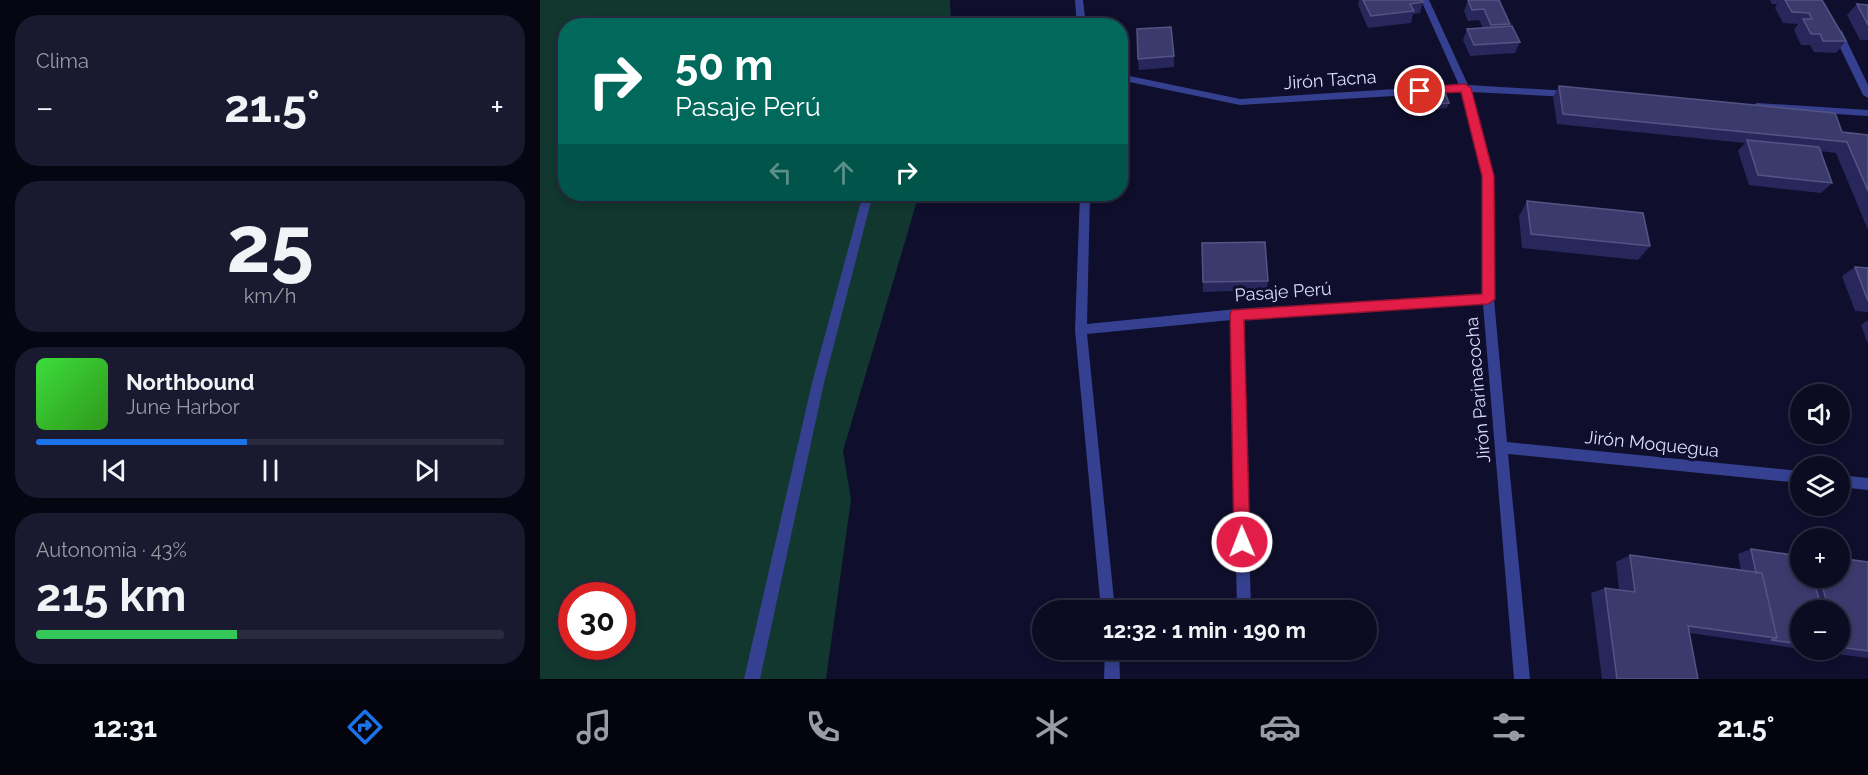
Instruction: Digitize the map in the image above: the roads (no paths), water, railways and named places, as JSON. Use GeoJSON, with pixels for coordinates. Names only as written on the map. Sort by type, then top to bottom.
{"type":"FeatureCollection","features":[{"type":"Feature","properties":{"kind":"street"},"geometry":{"type":"LineString","coordinates":[[1079,0],[1081,18]]}},
{"type":"Feature","properties":{"kind":"street","name":"Jirón Parinacocha"},"geometry":{"type":"LineString","coordinates":[[1425,0],[1465,88],[1488,176],[1488,299],[1522,679]]}},
{"type":"Feature","properties":{"kind":"street"},"geometry":{"type":"LineString","coordinates":[[1832,21],[1868,95]]}},
{"type":"Feature","properties":{"kind":"street","name":"Jirón Tacna"},"geometry":{"type":"LineString","coordinates":[[1128,79],[1240,102],[1465,88],[1584,95]]}},
{"type":"Feature","properties":{"kind":"street"},"geometry":{"type":"LineString","coordinates":[[1749,105],[1868,112]]}},
{"type":"Feature","properties":{"kind":"street"},"geometry":{"type":"LineString","coordinates":[[752,679],[818,383],[866,201]]}},
{"type":"Feature","properties":{"kind":"street"},"geometry":{"type":"LineString","coordinates":[[1085,201],[1081,330],[1107,600]]}},
{"type":"Feature","properties":{"kind":"street","name":"Pasaje Perú"},"geometry":{"type":"LineString","coordinates":[[1081,330],[1237,314],[1488,299]]}},
{"type":"Feature","properties":{"kind":"street"},"geometry":{"type":"LineString","coordinates":[[1237,314],[1244,600]]}},
{"type":"Feature","properties":{"kind":"street","name":"Jirón Moquegua"},"geometry":{"type":"LineString","coordinates":[[1500,447],[1790,476]]}},
{"type":"Feature","properties":{"kind":"street"},"geometry":{"type":"LineString","coordinates":[[1850,482],[1868,484]]}},
{"type":"Feature","properties":{"kind":"street"},"geometry":{"type":"LineString","coordinates":[[1112,660],[1112,679]]}}]}
